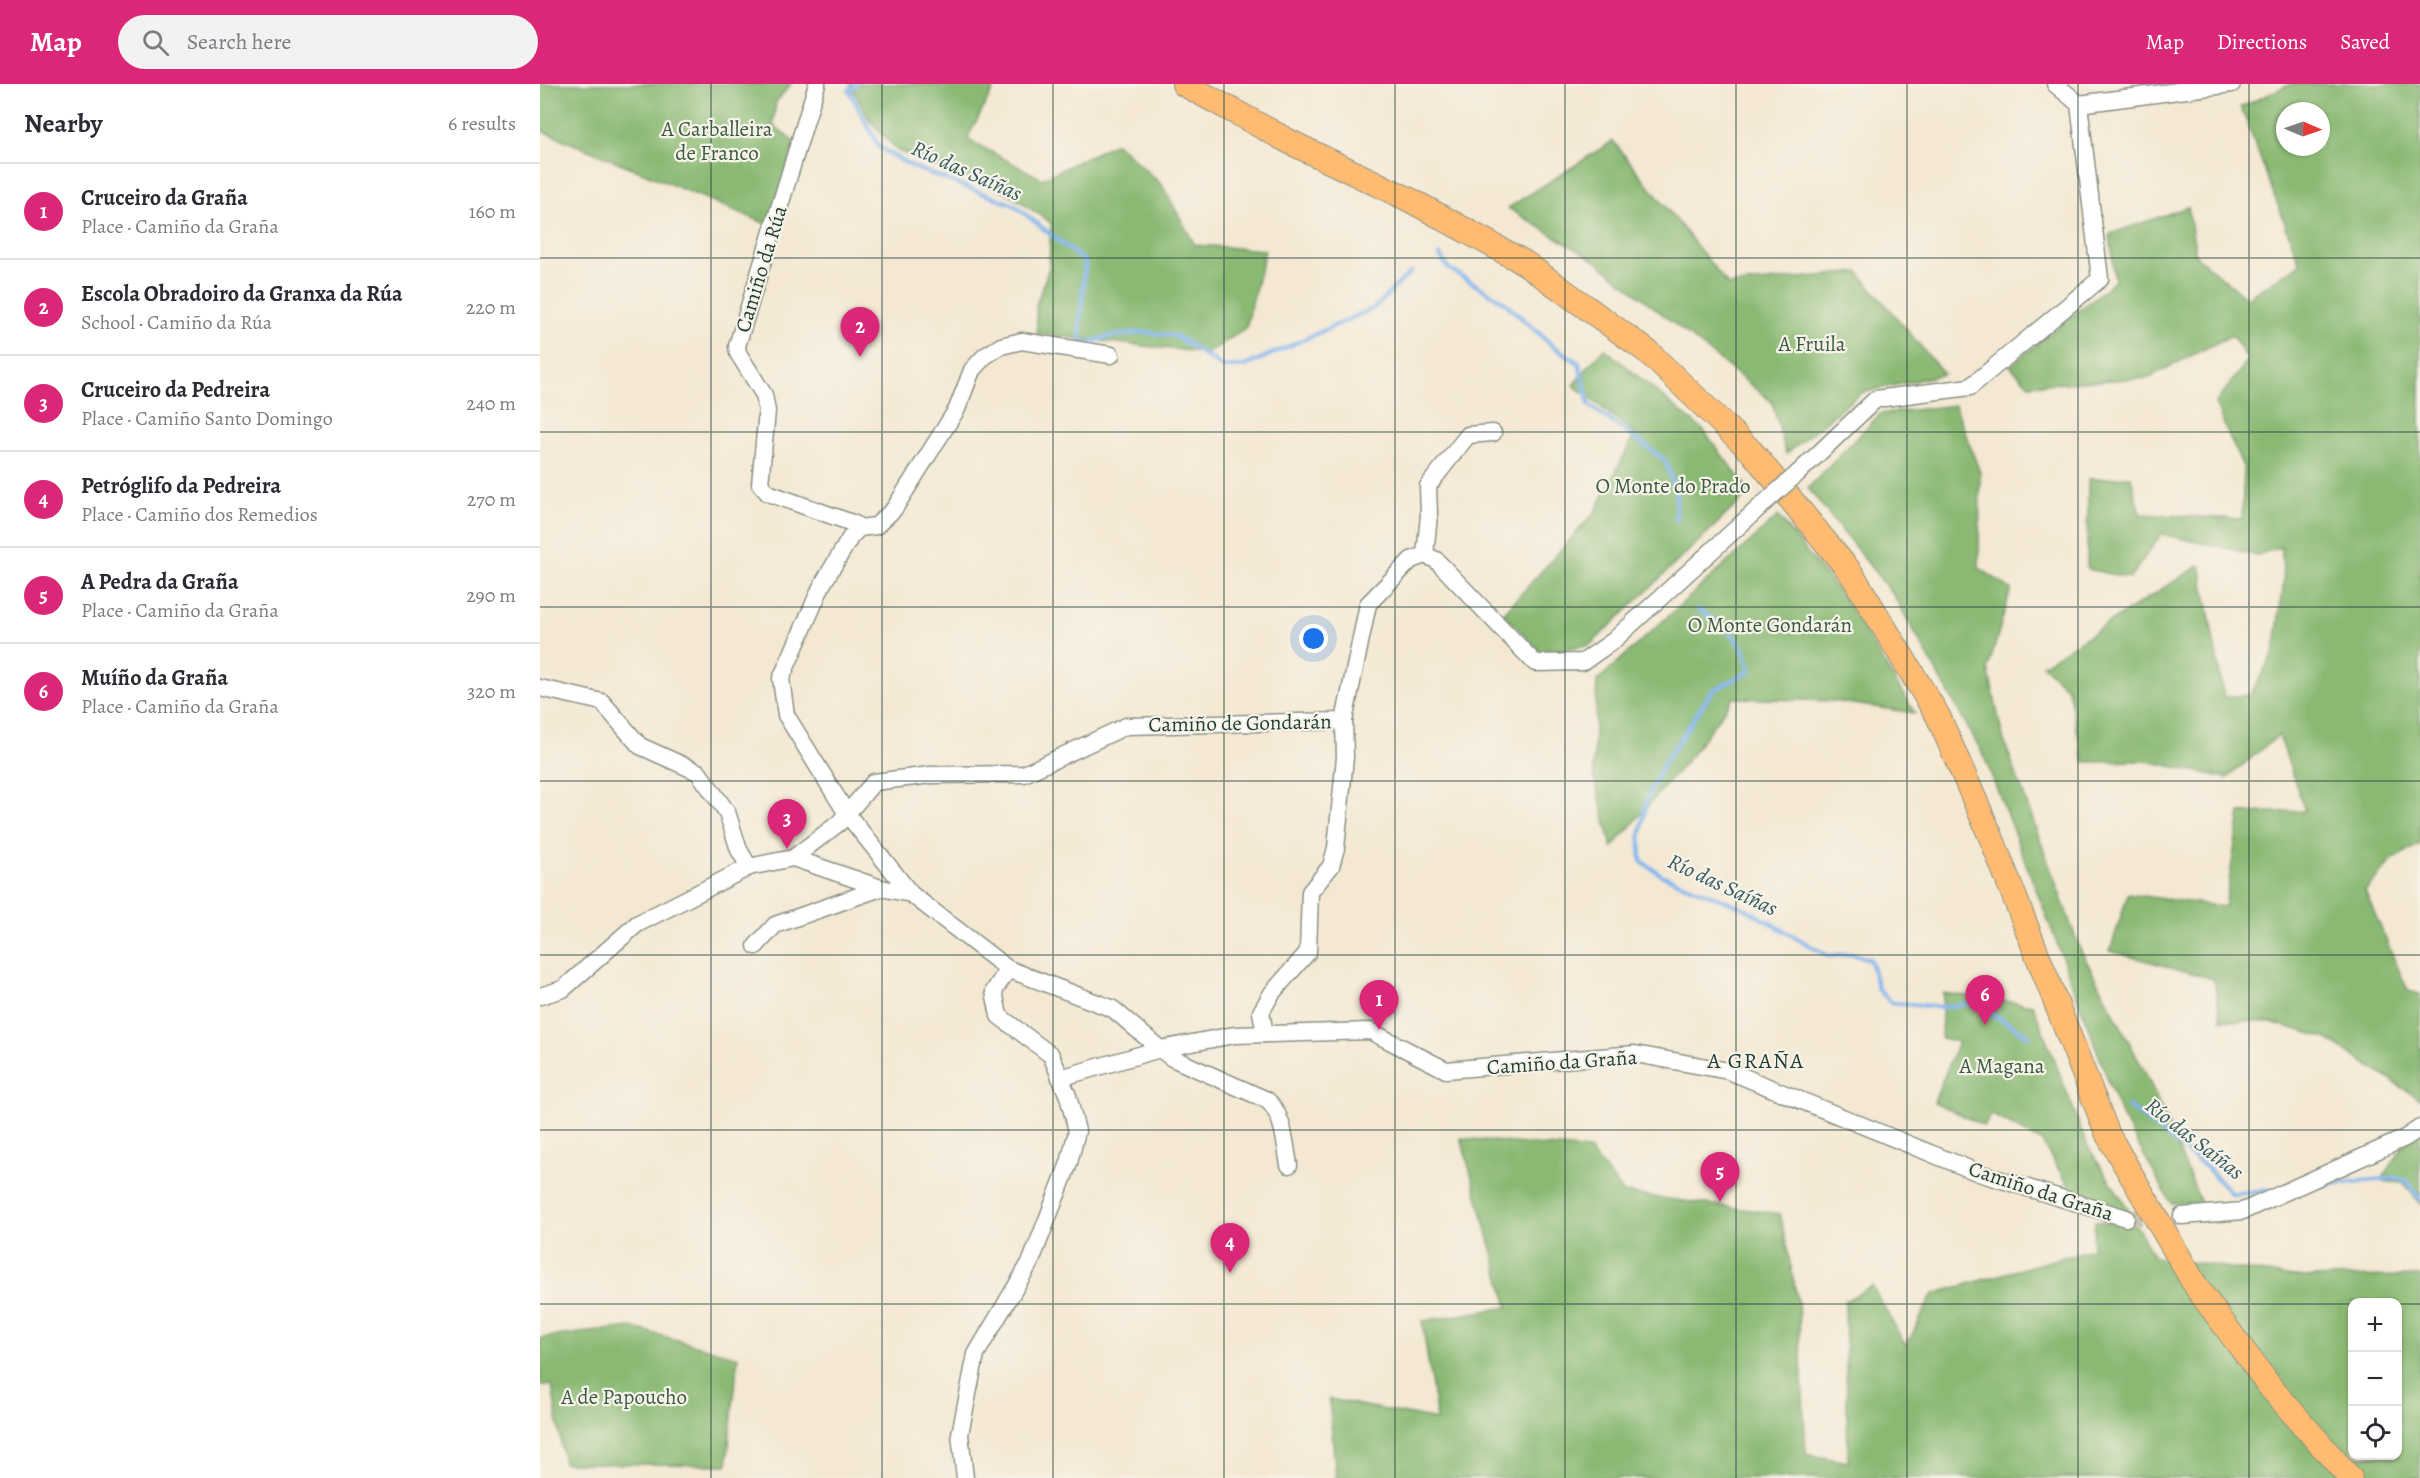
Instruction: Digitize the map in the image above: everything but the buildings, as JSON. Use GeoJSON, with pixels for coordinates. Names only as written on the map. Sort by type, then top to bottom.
{"type":"FeatureCollection","features":[{"type":"Feature","properties":{"kind":"highway"},"geometry":{"type":"LineString","coordinates":[[1184,84],[1290,142],[1412,201],[1525,263],[1648,352],[1752,452],[1851,573],[1938,716],[1991,837],[2108,1135],[2197,1288],[2271,1388],[2350,1478]]}},
{"type":"Feature","properties":{"kind":"street","name":"Camiño da Rúa"},"geometry":{"type":"LineString","coordinates":[[817,84],[737,346],[738,353],[764,395],[767,411],[760,484],[763,489],[768,493],[855,524],[859,528]]}},
{"type":"Feature","properties":{"kind":"street"},"geometry":{"type":"LineString","coordinates":[[1493,434],[1468,435],[1428,486],[1429,515],[1425,555],[1436,560],[1535,663],[1583,662],[1613,641],[1876,399],[1970,387],[2100,279],[2079,104],[2055,84]]}},
{"type":"Feature","properties":{"kind":"street"},"geometry":{"type":"LineString","coordinates":[[2079,104],[2201,86],[2232,84]]}},
{"type":"Feature","properties":{"kind":"street"},"geometry":{"type":"LineString","coordinates":[[1111,355],[1022,341],[1001,346],[985,356],[972,370],[957,409],[894,509],[876,526],[859,528],[850,538],[822,585],[781,679],[786,715],[847,813],[911,894],[1008,969],[1113,1009],[1172,1058],[1267,1100],[1275,1107],[1281,1123],[1289,1165]]}},
{"type":"Feature","properties":{"kind":"street","name":"Camiño de Gondarán"},"geometry":{"type":"LineString","coordinates":[[794,858],[826,834],[874,782],[931,775],[1024,774],[1126,726],[1344,721],[1368,604],[1411,560],[1425,555]]}},
{"type":"Feature","properties":{"kind":"street"},"geometry":{"type":"LineString","coordinates":[[540,688],[602,702],[640,746],[698,772],[727,812],[739,850],[749,867]]}},
{"type":"Feature","properties":{"kind":"street"},"geometry":{"type":"LineString","coordinates":[[1265,1034],[1261,1012],[1272,993],[1308,952],[1310,892],[1332,866],[1336,848],[1345,758],[1344,721]]}},
{"type":"Feature","properties":{"kind":"street"},"geometry":{"type":"LineString","coordinates":[[540,996],[563,989],[637,924],[749,867],[794,858],[881,888],[911,894]]}},
{"type":"Feature","properties":{"kind":"street"},"geometry":{"type":"LineString","coordinates":[[756,946],[774,926],[881,888]]}},
{"type":"Feature","properties":{"kind":"street"},"geometry":{"type":"LineString","coordinates":[[965,1478],[960,1434],[976,1354],[1031,1261],[1069,1163],[1077,1131],[1051,1055],[999,1016],[994,991],[1008,969]]}},
{"type":"Feature","properties":{"kind":"street","name":"Camiño da Graña"},"geometry":{"type":"LineString","coordinates":[[1060,1078],[1160,1049],[1234,1035],[1370,1031],[1446,1070],[1635,1054],[1729,1071],[1979,1173],[2126,1218]]}},
{"type":"Feature","properties":{"kind":"street"},"geometry":{"type":"LineString","coordinates":[[2182,1216],[2243,1211],[2405,1138],[2420,1128]]}},
{"type":"Feature","properties":{"kind":"green space","name":"A Carballeira de Franco"},"geometry":{"type":"Polygon","coordinates":[[[540,84],[791,84],[776,102],[773,124],[795,143],[769,225],[540,130],[540,84]]]}},
{"type":"Feature","properties":{"kind":"green space"},"geometry":{"type":"Polygon","coordinates":[[[850,84],[996,84],[967,139],[1042,179],[1116,143],[1162,185],[1195,245],[1265,250],[1246,328],[1208,353],[1037,334],[1036,305],[1049,268],[1051,223],[1008,193],[898,151],[870,121],[850,84]]]}},
{"type":"Feature","properties":{"kind":"green space"},"geometry":{"type":"Polygon","coordinates":[[[2291,84],[2420,84],[2420,844],[2393,859],[2365,891],[2408,991],[2420,994],[2420,1099],[2326,1038],[2271,1022],[2221,1020],[2214,979],[2110,951],[2128,894],[2225,907],[2240,813],[2305,811],[2279,735],[2227,778],[2146,761],[2084,762],[2068,689],[2042,665],[2200,565],[2224,697],[2250,695],[2274,652],[2284,581],[2281,547],[2257,555],[2161,534],[2130,578],[2087,569],[2088,479],[2131,477],[2140,514],[2242,519],[2244,469],[2215,404],[2248,360],[2232,335],[2147,378],[2029,385],[2010,366],[2115,281],[2110,234],[2188,207],[2196,256],[2247,298],[2300,264],[2241,107],[2291,84]]]}},
{"type":"Feature","properties":{"kind":"green space","name":"A Fruila"},"geometry":{"type":"Polygon","coordinates":[[[1613,141],[1728,285],[1858,272],[1944,374],[1861,393],[1786,454],[1772,402],[1596,261],[1508,208],[1613,141]]]}},
{"type":"Feature","properties":{"kind":"green space","name":"O Monte do Prado"},"geometry":{"type":"Polygon","coordinates":[[[1604,348],[1703,430],[1750,492],[1590,645],[1541,652],[1503,614],[1595,512],[1635,434],[1573,385],[1604,348]]]}},
{"type":"Feature","properties":{"kind":"green space"},"geometry":{"type":"Polygon","coordinates":[[[1955,405],[1980,473],[1979,568],[2011,589],[1988,669],[2003,738],[2079,947],[2148,1078],[2201,1203],[2171,1203],[2120,1112],[1984,756],[1894,596],[1808,488],[1880,414],[1955,405]]]}},
{"type":"Feature","properties":{"kind":"green space","name":"O Monte Gondarán"},"geometry":{"type":"Polygon","coordinates":[[[1778,516],[1846,601],[1915,713],[1833,701],[1733,698],[1690,757],[1612,848],[1593,773],[1597,681],[1778,516]]]}},
{"type":"Feature","properties":{"kind":"green space","name":"A Magana"},"geometry":{"type":"Polygon","coordinates":[[[1943,993],[2033,1005],[2088,1147],[2131,1213],[2074,1194],[2041,1141],[1991,1114],[1984,1126],[1934,1102],[1958,1042],[1941,1038],[1943,993]]]}},
{"type":"Feature","properties":{"kind":"green space"},"geometry":{"type":"Polygon","coordinates":[[[2420,1120],[2420,1204],[2404,1183],[2381,1181],[2420,1120]]]}},
{"type":"Feature","properties":{"kind":"green space"},"geometry":{"type":"Polygon","coordinates":[[[1461,1138],[1589,1150],[1624,1193],[1780,1214],[1798,1302],[1806,1454],[1848,1462],[1845,1301],[1872,1286],[1906,1346],[1933,1294],[2092,1249],[2095,1221],[2136,1225],[2154,1257],[2294,1277],[2420,1276],[2420,1478],[1336,1478],[1329,1399],[1437,1420],[1422,1321],[1508,1307],[1461,1138]]]}},
{"type":"Feature","properties":{"kind":"green space","name":"A de Papoucho"},"geometry":{"type":"Polygon","coordinates":[[[631,1327],[738,1357],[727,1465],[564,1463],[552,1385],[540,1386],[540,1338],[631,1327]]]}},
{"type":"Feature","properties":{"kind":"waterway","name":"Río das Saíñas"},"geometry":{"type":"LineString","coordinates":[[856,84],[849,90],[879,147],[913,167],[1014,205],[1085,262],[1080,327],[1082,345],[1106,337],[1143,332],[1176,336],[1223,367],[1245,366],[1374,308],[1411,272]]}},
{"type":"Feature","properties":{"kind":"waterway","name":"Río das Saíñas"},"geometry":{"type":"LineString","coordinates":[[1440,255],[1448,268],[1504,302],[1554,347],[1579,363],[1589,405],[1665,460],[1676,492],[1676,520]]}},
{"type":"Feature","properties":{"kind":"waterway","name":"Río das Saíñas"},"geometry":{"type":"LineString","coordinates":[[1698,609],[1738,641],[1750,671],[1712,691],[1664,763],[1647,798],[1640,837],[1641,861],[1663,876],[1746,909],[1828,956],[1851,954],[1870,959],[1878,989],[1892,1003],[1944,1007],[1974,1003],[2029,1036]]}},
{"type":"Feature","properties":{"kind":"waterway","name":"Río das Saíñas"},"geometry":{"type":"LineString","coordinates":[[2128,1106],[2205,1166],[2232,1194],[2272,1190]]}},
{"type":"Feature","properties":{"kind":"waterway","name":"Río das Saíñas"},"geometry":{"type":"LineString","coordinates":[[2319,1185],[2397,1178],[2407,1181],[2420,1200]]}},
{"type":"Feature","properties":{"kind":"tunnel"},"geometry":{"type":"LineString","coordinates":[[2126,1218],[2182,1216]]}},
{"type":"Feature","properties":{"kind":"place","name":"Escola Obradoiro da Granxa da Rúa"},"geometry":{"type":"Point","coordinates":[860,357]}},
{"type":"Feature","properties":{"kind":"place","name":"Cruceiro da Pedreira"},"geometry":{"type":"Point","coordinates":[787,849]}},
{"type":"Feature","properties":{"kind":"place","name":"Muíño da Graña"},"geometry":{"type":"Point","coordinates":[1985,1025]}},
{"type":"Feature","properties":{"kind":"place","name":"Cruceiro da Graña"},"geometry":{"type":"Point","coordinates":[1379,1030]}},
{"type":"Feature","properties":{"kind":"place","name":"A Pedra da Graña"},"geometry":{"type":"Point","coordinates":[1720,1202]}},
{"type":"Feature","properties":{"kind":"place","name":"Petróglifo da Pedreira"},"geometry":{"type":"Point","coordinates":[1230,1273]}},
{"type":"Feature","properties":{"kind":"district","name":"A GRAÑA"},"geometry":{"type":"Point","coordinates":[1756,1060]}}]}
